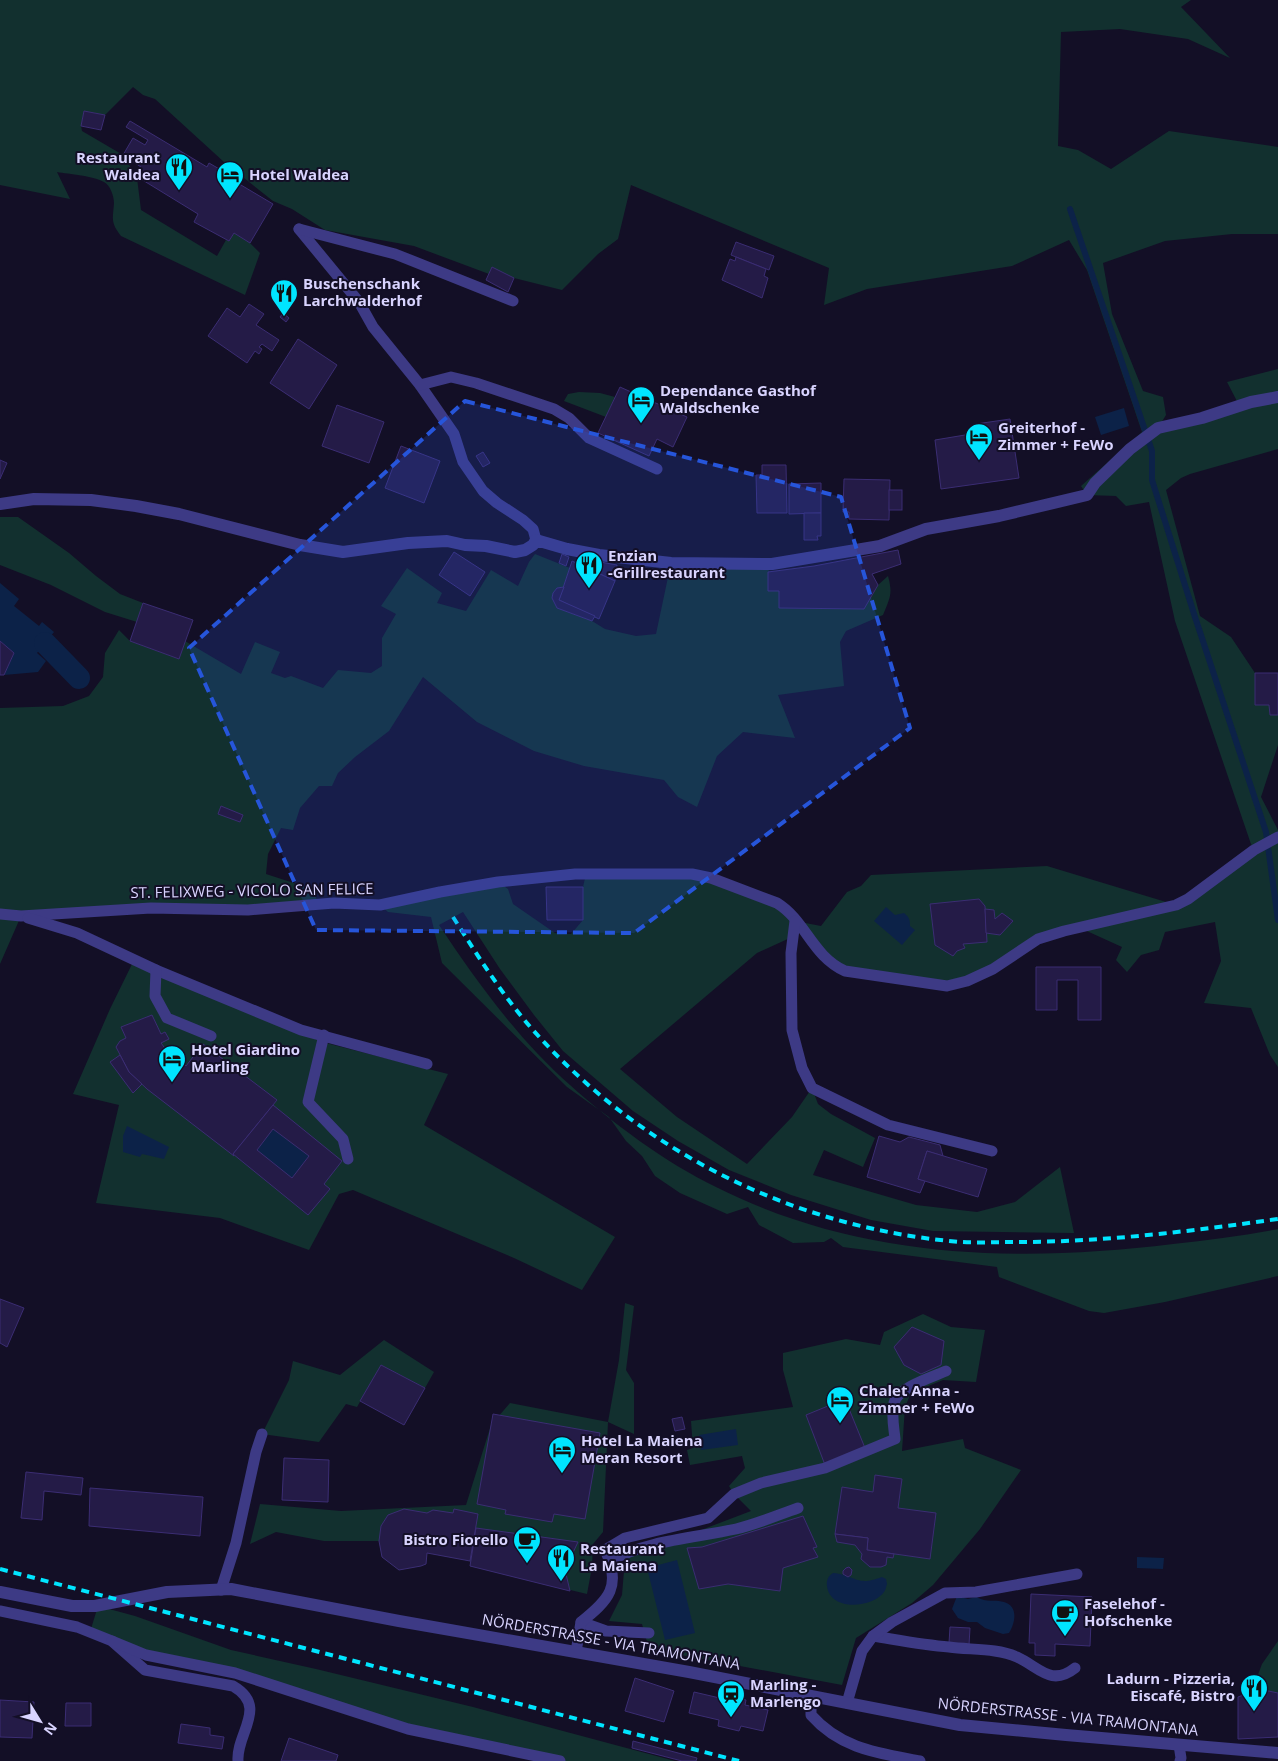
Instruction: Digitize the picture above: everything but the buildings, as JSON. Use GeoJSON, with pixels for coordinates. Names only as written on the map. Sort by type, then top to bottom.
{"type":"FeatureCollection","features":[{"type":"Feature","properties":{"kind":"street"},"geometry":{"type":"LineString","coordinates":[[0,504],[34,499],[90,500],[136,506],[179,514],[300,545],[343,552],[408,543],[447,541],[515,552],[533,546],[536,540],[567,549],[600,555],[670,563],[772,564],[880,546],[926,528],[999,516],[1087,494],[1094,482],[1130,449],[1158,428],[1202,418],[1251,402],[1278,397]]}},
{"type":"Feature","properties":{"kind":"street","name":"NÖRDERSTRASSE - VIA TRAMONTANA"},"geometry":{"type":"LineString","coordinates":[[0,1592],[72,1606],[95,1606],[167,1592],[231,1589],[689,1672],[960,1725],[1278,1753]]}},
{"type":"Feature","properties":{"kind":"lane"},"geometry":{"type":"LineString","coordinates":[[514,300],[395,254],[299,229],[358,302],[373,327],[420,385],[454,434],[463,462],[483,491],[528,525],[532,529],[536,540]]}},
{"type":"Feature","properties":{"kind":"lane"},"geometry":{"type":"LineString","coordinates":[[420,385],[451,377],[476,383],[554,409],[569,418],[589,438],[657,469]]}},
{"type":"Feature","properties":{"kind":"lane","name":"ST. FELIXWEG - VICOLO SAN FELICE"},"geometry":{"type":"LineString","coordinates":[[0,914],[21,916],[151,908],[248,910],[334,903],[380,905],[498,882],[575,874],[692,874],[711,878],[777,902],[785,908],[807,933],[819,953],[837,968],[845,971],[947,986],[968,981],[993,969],[1038,939],[1064,930],[1176,905],[1188,899],[1254,850],[1278,837]]}},
{"type":"Feature","properties":{"kind":"lane","name":"ST. FELIXWEG - VICOLO SAN FELICE"},"geometry":{"type":"LineString","coordinates":[[21,916],[76,933],[156,970],[301,1030],[427,1064]]}},
{"type":"Feature","properties":{"kind":"lane"},"geometry":{"type":"LineString","coordinates":[[795,921],[791,953],[792,1030],[802,1068],[812,1088],[888,1125],[992,1152]]}},
{"type":"Feature","properties":{"kind":"lane"},"geometry":{"type":"LineString","coordinates":[[156,970],[155,996],[167,1018],[211,1036]]}},
{"type":"Feature","properties":{"kind":"lane"},"geometry":{"type":"LineString","coordinates":[[324,1035],[308,1102],[343,1139],[348,1159]]}},
{"type":"Feature","properties":{"kind":"lane"},"geometry":{"type":"LineString","coordinates":[[576,1652],[581,1622],[607,1597],[614,1583],[610,1561],[605,1550],[625,1538],[708,1518],[734,1494],[786,1476],[825,1468],[895,1439],[894,1402],[898,1394],[946,1371]]}},
{"type":"Feature","properties":{"kind":"lane"},"geometry":{"type":"LineString","coordinates":[[221,1590],[236,1543],[256,1452],[262,1434]]}},
{"type":"Feature","properties":{"kind":"lane"},"geometry":{"type":"LineString","coordinates":[[610,1561],[626,1552],[738,1528],[798,1508]]}},
{"type":"Feature","properties":{"kind":"lane"},"geometry":{"type":"LineString","coordinates":[[847,1703],[862,1651],[873,1636],[892,1622],[945,1593],[976,1592],[1077,1574]]}},
{"type":"Feature","properties":{"kind":"lane"},"geometry":{"type":"LineString","coordinates":[[0,1611],[77,1627],[146,1655],[235,1673],[408,1729],[560,1761]]}},
{"type":"Feature","properties":{"kind":"lane"},"geometry":{"type":"LineString","coordinates":[[581,1622],[606,1630],[649,1633]]}},
{"type":"Feature","properties":{"kind":"lane"},"geometry":{"type":"LineString","coordinates":[[873,1636],[935,1646],[999,1653],[1017,1657],[1044,1673],[1054,1676],[1063,1676],[1075,1668]]}},
{"type":"Feature","properties":{"kind":"lane"},"geometry":{"type":"LineString","coordinates":[[112,1641],[145,1670],[233,1686],[242,1691],[250,1707],[251,1716],[238,1754],[238,1761]]}},
{"type":"Feature","properties":{"kind":"lane"},"geometry":{"type":"LineString","coordinates":[[811,1696],[811,1715],[832,1735],[865,1750],[920,1761]]}},
{"type":"Feature","properties":{"kind":"lane"},"geometry":{"type":"LineString","coordinates":[[1179,1745],[1180,1761]]}},
{"type":"Feature","properties":{"kind":"highlighted area"},"geometry":{"type":"Polygon","coordinates":[[[465,401],[841,497],[910,728],[634,933],[316,930],[189,648],[465,401]]]}},
{"type":"Feature","properties":{"kind":"green space"},"geometry":{"type":"Polygon","coordinates":[[[0,0],[1191,0],[1181,7],[1230,58],[1188,39],[1120,29],[1061,32],[1058,146],[1078,150],[1111,169],[1169,131],[1278,147],[1278,234],[1232,234],[1165,241],[1103,263],[1112,314],[1143,391],[1163,397],[1166,415],[1158,428],[1239,405],[1227,382],[1278,369],[1278,449],[1190,474],[1181,478],[1166,490],[1200,616],[1231,637],[1255,673],[1255,705],[1269,705],[1270,715],[1278,715],[1278,745],[1261,797],[1278,830],[1278,1067],[1270,1055],[1251,1008],[1204,1003],[1221,961],[1215,922],[1165,932],[1159,950],[1141,955],[1127,972],[1116,960],[1122,947],[1078,927],[1018,952],[947,986],[845,971],[795,921],[821,926],[847,892],[861,886],[871,875],[1047,866],[1176,905],[1253,850],[1175,621],[1149,502],[1126,506],[1116,496],[1087,495],[1081,486],[1142,432],[1087,270],[1069,240],[1012,266],[867,289],[824,305],[829,268],[631,185],[618,239],[598,254],[562,290],[514,278],[493,268],[489,274],[414,246],[325,230],[292,209],[273,201],[224,162],[155,99],[143,95],[133,87],[105,115],[84,111],[82,131],[123,155],[137,178],[141,210],[217,256],[226,240],[229,241],[234,233],[250,243],[260,253],[245,295],[121,236],[114,224],[114,200],[111,191],[106,183],[100,180],[57,172],[70,199],[0,185],[0,0]]]}},
{"type":"Feature","properties":{"kind":"green space"},"geometry":{"type":"Polygon","coordinates":[[[579,392],[600,393],[615,397],[606,417],[564,401],[568,394],[579,392]]]}},
{"type":"Feature","properties":{"kind":"green space"},"geometry":{"type":"Polygon","coordinates":[[[0,517],[18,517],[69,553],[120,594],[143,603],[137,622],[105,612],[51,585],[0,565],[0,517]]]}},
{"type":"Feature","properties":{"kind":"green space"},"geometry":{"type":"Polygon","coordinates":[[[535,554],[570,568],[564,587],[557,588],[554,593],[553,600],[557,608],[592,621],[605,629],[636,636],[656,634],[671,563],[769,564],[768,590],[779,591],[780,608],[864,609],[878,585],[888,576],[890,592],[883,615],[846,631],[840,642],[844,686],[778,695],[795,738],[743,732],[717,756],[697,807],[678,797],[664,780],[584,766],[534,751],[477,722],[423,677],[389,731],[355,757],[338,773],[332,786],[319,786],[300,808],[293,830],[281,828],[268,854],[266,874],[312,889],[319,904],[21,916],[0,964],[0,708],[63,706],[89,696],[103,677],[105,653],[119,630],[130,641],[179,659],[185,641],[241,674],[255,642],[280,652],[271,673],[285,678],[291,676],[323,688],[338,670],[371,673],[382,666],[382,638],[396,614],[381,606],[407,568],[442,593],[437,603],[466,611],[491,570],[518,586],[529,562],[535,554]]]}},
{"type":"Feature","properties":{"kind":"green space"},"geometry":{"type":"Polygon","coordinates":[[[676,873],[768,899],[795,921],[792,937],[757,953],[620,1069],[677,1117],[747,1164],[792,1117],[812,1088],[818,1104],[831,1114],[875,1138],[863,1167],[824,1150],[813,1175],[916,1205],[977,1212],[1015,1202],[1060,1167],[1074,1233],[933,1231],[871,1220],[791,1195],[729,1170],[678,1141],[633,1111],[563,1051],[500,969],[463,912],[439,925],[483,989],[533,1049],[570,1085],[600,1110],[567,1087],[442,963],[431,917],[388,912],[380,905],[498,882],[508,889],[513,904],[555,933],[571,934],[583,920],[583,887],[586,874],[676,873]]]}},
{"type":"Feature","properties":{"kind":"green space"},"geometry":{"type":"Polygon","coordinates":[[[134,960],[322,1042],[448,1074],[424,1125],[615,1237],[582,1290],[514,1258],[353,1190],[339,1194],[309,1250],[220,1218],[96,1203],[119,1105],[73,1094],[110,1009],[134,960]]]}},
{"type":"Feature","properties":{"kind":"green space"},"geometry":{"type":"Polygon","coordinates":[[[610,1119],[659,1154],[716,1187],[770,1211],[826,1229],[882,1242],[940,1250],[1056,1253],[1173,1244],[1278,1229],[1278,1276],[1165,1302],[1104,1313],[1089,1311],[999,1277],[997,1267],[843,1247],[831,1238],[824,1242],[793,1243],[759,1225],[748,1207],[727,1214],[680,1193],[655,1176],[642,1156],[626,1141],[610,1119]]]}},
{"type":"Feature","properties":{"kind":"green space"},"geometry":{"type":"Polygon","coordinates":[[[625,1303],[634,1306],[626,1370],[634,1383],[634,1434],[608,1422],[619,1360],[625,1303]]]}},
{"type":"Feature","properties":{"kind":"green space"},"geometry":{"type":"Polygon","coordinates":[[[923,1314],[951,1327],[985,1330],[976,1382],[943,1380],[911,1393],[905,1407],[902,1451],[963,1439],[965,1448],[1021,1470],[980,1529],[933,1585],[912,1603],[856,1638],[842,1685],[649,1649],[642,1624],[609,1621],[622,1595],[625,1559],[751,1511],[734,1494],[729,1486],[745,1468],[742,1456],[690,1465],[687,1450],[693,1448],[691,1421],[793,1407],[783,1370],[783,1353],[846,1339],[880,1345],[884,1332],[923,1314]]]}},
{"type":"Feature","properties":{"kind":"green space"},"geometry":{"type":"Polygon","coordinates":[[[384,1340],[434,1372],[425,1388],[381,1365],[357,1407],[346,1404],[319,1442],[262,1434],[289,1380],[293,1361],[340,1375],[384,1340]]]}},
{"type":"Feature","properties":{"kind":"green space"},"geometry":{"type":"Polygon","coordinates":[[[510,1403],[608,1422],[603,1532],[593,1544],[592,1567],[587,1594],[470,1566],[470,1561],[427,1553],[426,1564],[399,1570],[382,1557],[379,1541],[324,1541],[276,1532],[250,1544],[260,1504],[341,1511],[466,1505],[491,1425],[510,1403]]]}},
{"type":"Feature","properties":{"kind":"green space"},"geometry":{"type":"Polygon","coordinates":[[[98,1606],[135,1616],[231,1650],[473,1707],[675,1761],[560,1761],[408,1729],[295,1692],[146,1655],[90,1632],[98,1606]]]}},
{"type":"Feature","properties":{"kind":"green space"},"geometry":{"type":"Polygon","coordinates":[[[1278,1641],[1278,1693],[1259,1689],[1248,1693],[1245,1686],[1256,1680],[1262,1664],[1278,1641]]]}},
{"type":"Feature","properties":{"kind":"water"},"geometry":{"type":"Polygon","coordinates":[[[1124,408],[1129,426],[1101,435],[1095,417],[1124,408]]]}},
{"type":"Feature","properties":{"kind":"water"},"geometry":{"type":"Polygon","coordinates":[[[0,583],[19,599],[14,606],[39,626],[42,622],[54,632],[37,653],[46,661],[38,672],[4,675],[14,653],[0,641],[0,583]]]}},
{"type":"Feature","properties":{"kind":"water"},"geometry":{"type":"Polygon","coordinates":[[[886,907],[895,915],[904,913],[909,918],[910,926],[915,930],[902,945],[874,921],[886,907]]]}},
{"type":"Feature","properties":{"kind":"water"},"geometry":{"type":"Polygon","coordinates":[[[127,1126],[169,1147],[164,1159],[142,1154],[140,1157],[123,1152],[123,1136],[127,1126]]]}},
{"type":"Feature","properties":{"kind":"water"},"geometry":{"type":"Polygon","coordinates":[[[273,1129],[309,1156],[292,1178],[257,1150],[273,1129]]]}},
{"type":"Feature","properties":{"kind":"water"},"geometry":{"type":"Polygon","coordinates":[[[736,1429],[738,1445],[701,1450],[699,1435],[736,1429]]]}},
{"type":"Feature","properties":{"kind":"water"},"geometry":{"type":"Polygon","coordinates":[[[1137,1557],[1164,1558],[1163,1569],[1137,1568],[1137,1557]]]}},
{"type":"Feature","properties":{"kind":"water"},"geometry":{"type":"Polygon","coordinates":[[[677,1560],[695,1633],[665,1640],[647,1568],[677,1560]]]}},
{"type":"Feature","properties":{"kind":"water"},"geometry":{"type":"Polygon","coordinates":[[[833,1573],[861,1581],[882,1577],[886,1579],[886,1589],[879,1597],[871,1601],[862,1604],[843,1604],[830,1594],[827,1586],[829,1577],[833,1573]]]}},
{"type":"Feature","properties":{"kind":"water"},"geometry":{"type":"Polygon","coordinates":[[[957,1596],[968,1599],[976,1597],[1009,1604],[1014,1611],[1014,1620],[1009,1633],[1003,1634],[985,1628],[977,1622],[968,1622],[958,1618],[952,1609],[957,1596]]]}},
{"type":"Feature","properties":{"kind":"waterway"},"geometry":{"type":"LineString","coordinates":[[1070,209],[1152,451],[1152,480],[1266,832],[1278,920]]}},
{"type":"Feature","properties":{"kind":"waterway"},"geometry":{"type":"LineString","coordinates":[[45,643],[79,678]]}},
{"type":"Feature","properties":{"kind":"railway"},"geometry":{"type":"LineString","coordinates":[[453,917],[511,1003],[533,1030],[576,1074],[623,1113],[673,1148],[726,1177],[782,1202],[840,1221],[900,1234],[961,1242],[1051,1242],[1116,1238],[1181,1232],[1278,1219]]}},
{"type":"Feature","properties":{"kind":"railway"},"geometry":{"type":"LineString","coordinates":[[0,1569],[739,1761]]}},
{"type":"Feature","properties":{"kind":"place","name":"Restaurant Waldea"},"geometry":{"type":"Point","coordinates":[179,191]}},
{"type":"Feature","properties":{"kind":"place","name":"Hotel Waldea"},"geometry":{"type":"Point","coordinates":[230,199]}},
{"type":"Feature","properties":{"kind":"place","name":"Buschenschank Larchwalderhof"},"geometry":{"type":"Point","coordinates":[284,317]}},
{"type":"Feature","properties":{"kind":"place","name":"Dependance Gasthof Waldschenke"},"geometry":{"type":"Point","coordinates":[641,424]}},
{"type":"Feature","properties":{"kind":"place","name":"Greiterhof - Zimmer + FeWo"},"geometry":{"type":"Point","coordinates":[979,461]}},
{"type":"Feature","properties":{"kind":"place","name":"Enzian -Grillrestaurant"},"geometry":{"type":"Point","coordinates":[589,589]}},
{"type":"Feature","properties":{"kind":"place","name":"Hotel Giardino Marling"},"geometry":{"type":"Point","coordinates":[172,1083]}},
{"type":"Feature","properties":{"kind":"place","name":"Chalet Anna - Zimmer + FeWo"},"geometry":{"type":"Point","coordinates":[840,1424]}},
{"type":"Feature","properties":{"kind":"place","name":"Hotel La Maiena Meran Resort"},"geometry":{"type":"Point","coordinates":[562,1474]}},
{"type":"Feature","properties":{"kind":"place","name":"Bistro Fiorello"},"geometry":{"type":"Point","coordinates":[527,1564]}},
{"type":"Feature","properties":{"kind":"place","name":"Restaurant La Maiena"},"geometry":{"type":"Point","coordinates":[561,1582]}},
{"type":"Feature","properties":{"kind":"place","name":"Faselehof - Hofschenke"},"geometry":{"type":"Point","coordinates":[1065,1637]}},
{"type":"Feature","properties":{"kind":"place","name":"Ladurn - Pizzeria, Eiscafé, Bistro"},"geometry":{"type":"Point","coordinates":[1254,1712]}},
{"type":"Feature","properties":{"kind":"place","name":"Marling - Marlengo"},"geometry":{"type":"Point","coordinates":[731,1718]}}]}
